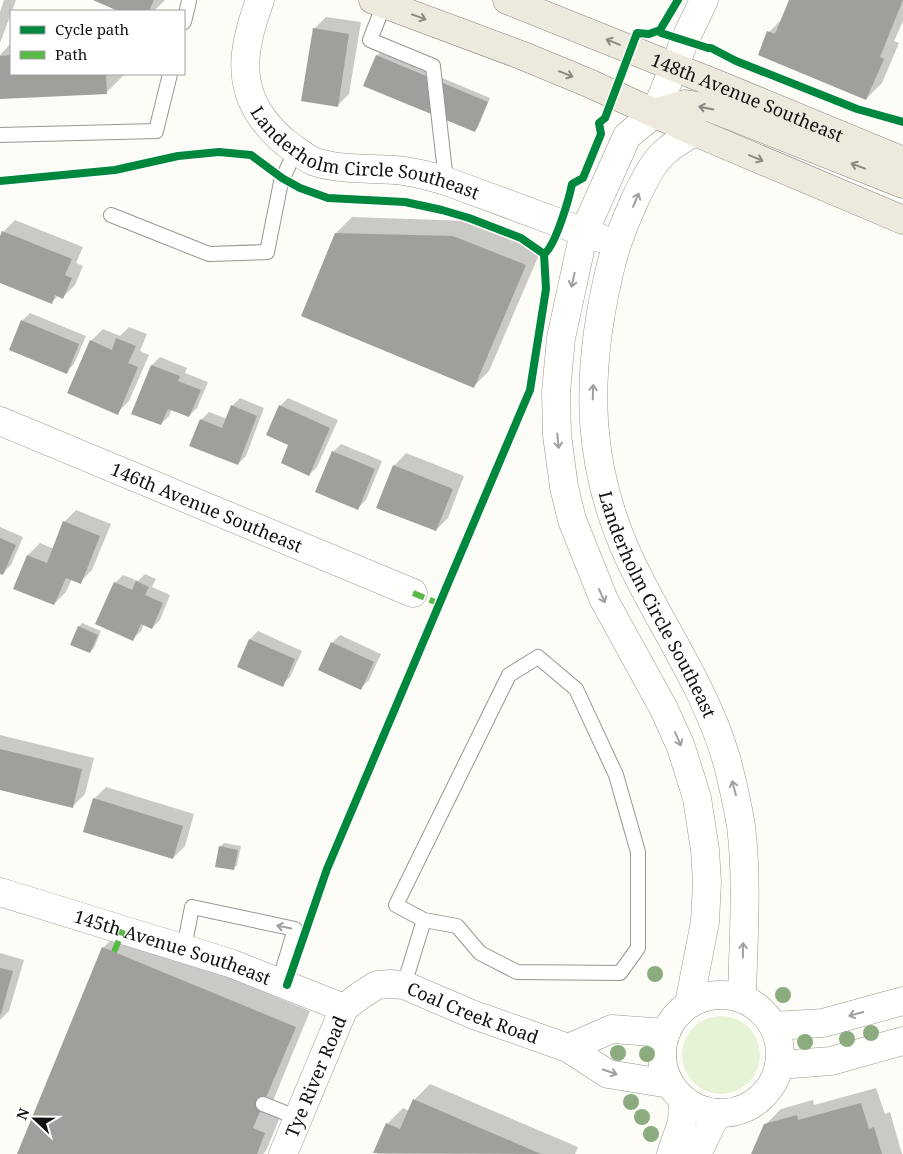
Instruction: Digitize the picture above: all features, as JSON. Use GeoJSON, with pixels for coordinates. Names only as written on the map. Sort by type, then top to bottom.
{"type":"FeatureCollection","features":[{"type":"Feature","properties":{"kind":"main road","name":"148th Avenue Southeast"},"geometry":{"type":"LineString","coordinates":[[507,0],[903,161]]}},
{"type":"Feature","properties":{"kind":"main road"},"geometry":{"type":"LineString","coordinates":[[378,2],[521,55],[606,90],[695,132],[903,220]]}},
{"type":"Feature","properties":{"kind":"main road","name":"148th Avenue Southeast"},"geometry":{"type":"LineString","coordinates":[[655,113],[685,104],[711,108],[903,184]]}},
{"type":"Feature","properties":{"kind":"street","name":"Landerholm Circle Southeast"},"geometry":{"type":"LineString","coordinates":[[260,0],[247,39],[244,64],[247,88],[253,106],[270,128],[279,138],[296,150],[313,161],[335,166],[424,174],[616,244],[603,299],[594,354],[592,403],[597,454],[608,502],[624,547],[715,724],[730,772],[741,828],[744,867],[742,998]]}},
{"type":"Feature","properties":{"kind":"street"},"geometry":{"type":"LineString","coordinates":[[690,1004],[705,922],[707,882],[705,850],[697,798],[681,747],[664,709],[604,600],[572,520],[564,487],[557,435],[556,392],[561,338],[584,232],[627,136],[655,113],[704,0]]}},
{"type":"Feature","properties":{"kind":"street"},"geometry":{"type":"LineString","coordinates":[[616,244],[647,173],[662,154],[695,132]]}},
{"type":"Feature","properties":{"kind":"street","name":"146th Avenue Southeast"},"geometry":{"type":"LineString","coordinates":[[0,421],[413,592]]}},
{"type":"Feature","properties":{"kind":"street","name":"145th Avenue Southeast"},"geometry":{"type":"LineString","coordinates":[[0,892],[230,963],[344,1008]]}},
{"type":"Feature","properties":{"kind":"street","name":"Coal Creek Road"},"geometry":{"type":"LineString","coordinates":[[377,986],[390,984],[404,985],[474,1015],[568,1048],[608,1074],[677,1092]]}},
{"type":"Feature","properties":{"kind":"street","name":"Tye River Road"},"geometry":{"type":"LineString","coordinates":[[283,1154],[344,1008],[361,994],[377,986]]}},
{"type":"Feature","properties":{"kind":"street"},"geometry":{"type":"LineString","coordinates":[[671,1154],[682,1122],[677,1092],[664,1068],[662,1050],[666,1033],[672,1022],[690,1004],[706,997],[724,995],[742,998],[765,1014],[774,1026],[780,1045],[779,1065],[771,1085],[757,1101],[738,1110],[717,1113],[699,1109],[677,1092]]}},
{"type":"Feature","properties":{"kind":"street"},"geometry":{"type":"LineString","coordinates":[[774,1026],[823,1023],[903,1001]]}},
{"type":"Feature","properties":{"kind":"street"},"geometry":{"type":"LineString","coordinates":[[568,1048],[612,1030],[666,1033]]}},
{"type":"Feature","properties":{"kind":"street"},"geometry":{"type":"LineString","coordinates":[[779,1065],[831,1061],[903,1041]]}},
{"type":"Feature","properties":{"kind":"street"},"geometry":{"type":"LineString","coordinates":[[697,1154],[717,1113]]}},
{"type":"Feature","properties":{"kind":"lane"},"geometry":{"type":"LineString","coordinates":[[185,18],[189,1]]}},
{"type":"Feature","properties":{"kind":"lane"},"geometry":{"type":"LineString","coordinates":[[378,2],[370,40],[433,66],[446,181]]}},
{"type":"Feature","properties":{"kind":"lane"},"geometry":{"type":"LineString","coordinates":[[0,135],[156,131],[170,75]]}},
{"type":"Feature","properties":{"kind":"lane"},"geometry":{"type":"LineString","coordinates":[[111,215],[209,254],[267,252],[281,182],[296,150]]}},
{"type":"Feature","properties":{"kind":"lane"},"geometry":{"type":"LineString","coordinates":[[538,658],[576,689],[616,775],[638,852],[638,948],[620,973],[517,972],[480,953],[457,926],[424,920],[396,904],[509,675],[538,658]]}},
{"type":"Feature","properties":{"kind":"lane"},"geometry":{"type":"LineString","coordinates":[[184,948],[192,907],[295,929],[279,982]]}},
{"type":"Feature","properties":{"kind":"lane"},"geometry":{"type":"LineString","coordinates":[[404,985],[424,920]]}},
{"type":"Feature","properties":{"kind":"lane"},"geometry":{"type":"LineString","coordinates":[[263,1104],[298,1118]]}},
{"type":"Feature","properties":{"kind":"green space"},"geometry":{"type":"Polygon","coordinates":[[[721,1016],[736,1019],[753,1033],[757,1040],[760,1055],[757,1070],[743,1087],[736,1091],[721,1094],[706,1091],[689,1077],[685,1070],[682,1055],[685,1040],[699,1023],[706,1019],[721,1016]]]}},
{"type":"Feature","properties":{"kind":"building"},"geometry":{"type":"Polygon","coordinates":[[[93,0],[154,0],[149,10],[116,10],[93,0]]]}},
{"type":"Feature","properties":{"kind":"building"},"geometry":{"type":"Polygon","coordinates":[[[789,0],[903,0],[880,57],[884,59],[866,100],[758,55],[767,31],[775,34],[789,0]]]}},
{"type":"Feature","properties":{"kind":"building"},"geometry":{"type":"Polygon","coordinates":[[[313,28],[349,34],[338,107],[301,101],[313,28]]]}},
{"type":"Feature","properties":{"kind":"building"},"geometry":{"type":"Polygon","coordinates":[[[10,55],[10,75],[106,75],[107,94],[0,99],[0,56],[10,55]]]}},
{"type":"Feature","properties":{"kind":"building"},"geometry":{"type":"Polygon","coordinates":[[[376,55],[488,102],[475,132],[363,86],[376,55]]]}},
{"type":"Feature","properties":{"kind":"building"},"geometry":{"type":"Polygon","coordinates":[[[2,231],[72,259],[65,275],[72,278],[63,299],[55,295],[52,304],[0,283],[0,236],[2,231]]]}},
{"type":"Feature","properties":{"kind":"building"},"geometry":{"type":"Polygon","coordinates":[[[335,233],[453,236],[526,265],[474,388],[301,316],[335,233]]]}},
{"type":"Feature","properties":{"kind":"building"},"geometry":{"type":"Polygon","coordinates":[[[21,320],[79,344],[67,374],[9,350],[21,320]]]}},
{"type":"Feature","properties":{"kind":"building"},"geometry":{"type":"Polygon","coordinates":[[[116,338],[136,346],[128,363],[138,367],[118,415],[67,393],[90,340],[112,350],[116,338]]]}},
{"type":"Feature","properties":{"kind":"building"},"geometry":{"type":"Polygon","coordinates":[[[151,365],[180,376],[178,381],[201,390],[189,417],[168,409],[161,425],[131,414],[151,365]]]}},
{"type":"Feature","properties":{"kind":"building"},"geometry":{"type":"Polygon","coordinates":[[[231,405],[257,416],[238,465],[189,446],[200,419],[222,428],[231,405]]]}},
{"type":"Feature","properties":{"kind":"building"},"geometry":{"type":"Polygon","coordinates":[[[279,405],[330,428],[309,476],[281,463],[288,445],[266,435],[279,405]]]}},
{"type":"Feature","properties":{"kind":"building"},"geometry":{"type":"Polygon","coordinates":[[[332,451],[375,469],[358,510],[315,492],[332,451]]]}},
{"type":"Feature","properties":{"kind":"building"},"geometry":{"type":"Polygon","coordinates":[[[393,465],[453,489],[436,531],[376,508],[393,465]]]}},
{"type":"Feature","properties":{"kind":"building"},"geometry":{"type":"Polygon","coordinates":[[[63,521],[100,536],[81,584],[66,578],[54,605],[13,589],[27,555],[47,563],[63,521]]]}},
{"type":"Feature","properties":{"kind":"building"},"geometry":{"type":"Polygon","coordinates":[[[0,538],[16,545],[3,575],[0,574],[0,538]]]}},
{"type":"Feature","properties":{"kind":"building"},"geometry":{"type":"Polygon","coordinates":[[[136,581],[149,587],[145,595],[163,603],[152,629],[141,624],[133,641],[95,624],[114,582],[132,590],[136,581]]]}},
{"type":"Feature","properties":{"kind":"building"},"geometry":{"type":"Polygon","coordinates":[[[78,626],[98,635],[90,653],[70,645],[78,626]]]}},
{"type":"Feature","properties":{"kind":"building"},"geometry":{"type":"Polygon","coordinates":[[[249,639],[295,659],[283,687],[237,667],[249,639]]]}},
{"type":"Feature","properties":{"kind":"building"},"geometry":{"type":"Polygon","coordinates":[[[331,642],[374,662],[361,690],[318,670],[331,642]]]}},
{"type":"Feature","properties":{"kind":"building"},"geometry":{"type":"Polygon","coordinates":[[[0,749],[82,769],[73,808],[0,790],[0,749]]]}},
{"type":"Feature","properties":{"kind":"building"},"geometry":{"type":"Polygon","coordinates":[[[93,798],[183,826],[173,859],[83,832],[93,798]]]}},
{"type":"Feature","properties":{"kind":"building"},"geometry":{"type":"Polygon","coordinates":[[[219,846],[238,850],[234,870],[215,867],[219,846]]]}},
{"type":"Feature","properties":{"kind":"building"},"geometry":{"type":"Polygon","coordinates":[[[102,947],[296,1027],[253,1128],[265,1133],[257,1154],[17,1154],[102,947]]]}},
{"type":"Feature","properties":{"kind":"building"},"geometry":{"type":"Polygon","coordinates":[[[0,968],[13,971],[1,1014],[0,1014],[0,968]]]}},
{"type":"Feature","properties":{"kind":"building"},"geometry":{"type":"Polygon","coordinates":[[[413,1099],[541,1154],[373,1153],[386,1123],[400,1129],[413,1099]]]}},
{"type":"Feature","properties":{"kind":"building"},"geometry":{"type":"Polygon","coordinates":[[[861,1103],[869,1129],[874,1127],[882,1154],[751,1154],[764,1124],[797,1115],[798,1120],[861,1103]]]}},
{"type":"Feature","properties":{"kind":"marked path"},"geometry":{"type":"LineString","coordinates":[[413,593],[440,604]]}},
{"type":"Feature","properties":{"kind":"marked path"},"geometry":{"type":"LineString","coordinates":[[114,952],[123,930]]}},
{"type":"Feature","properties":{"kind":"cycle path"},"geometry":{"type":"LineString","coordinates":[[544,254],[557,233],[572,184],[583,178],[601,134],[599,123],[605,118],[637,33],[649,34],[660,30],[678,0]]}},
{"type":"Feature","properties":{"kind":"cycle path"},"geometry":{"type":"LineString","coordinates":[[660,30],[661,33],[711,48],[736,61],[857,109],[903,122]]}},
{"type":"Feature","properties":{"kind":"cycle path"},"geometry":{"type":"LineString","coordinates":[[0,181],[115,170],[178,156],[219,152],[251,155],[282,178],[300,188],[328,198],[405,202],[442,210],[521,238],[544,254],[546,289],[530,390],[327,869],[287,985]]}}]}
